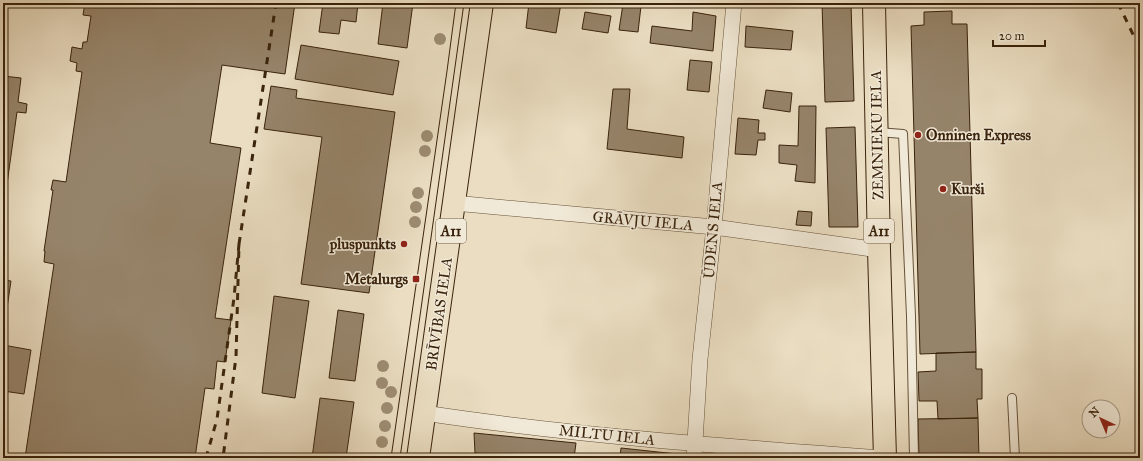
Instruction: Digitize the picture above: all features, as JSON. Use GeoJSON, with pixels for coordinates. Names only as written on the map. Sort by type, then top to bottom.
{"type":"FeatureCollection","features":[{"type":"Feature","properties":{"kind":"highway","name":"BRĪVĪBAS IELA"},"geometry":{"type":"LineString","coordinates":[[418,458],[482,3]]}},
{"type":"Feature","properties":{"kind":"highway","name":"ZEMNIEKU IELA"},"geometry":{"type":"LineString","coordinates":[[874,3],[885,458]]}},
{"type":"Feature","properties":{"kind":"street","name":"ŪDENS IELA"},"geometry":{"type":"LineString","coordinates":[[695,451],[700,359],[714,227],[734,3]]}},
{"type":"Feature","properties":{"kind":"street","name":"GRĀVJU IELA"},"geometry":{"type":"LineString","coordinates":[[454,203],[714,227],[879,250]]}},
{"type":"Feature","properties":{"kind":"street","name":"MILTU IELA"},"geometry":{"type":"LineString","coordinates":[[424,413],[695,451],[885,458]]}},
{"type":"Feature","properties":{"kind":"lane"},"geometry":{"type":"LineString","coordinates":[[876,132],[903,134],[911,316],[914,458]]}},
{"type":"Feature","properties":{"kind":"lane"},"geometry":{"type":"LineString","coordinates":[[1012,398],[1015,458]]}},
{"type":"Feature","properties":{"kind":"lane"},"geometry":{"type":"LineString","coordinates":[[885,458],[890,458]]}},
{"type":"Feature","properties":{"kind":"building"},"geometry":{"type":"Polygon","coordinates":[[[85,3],[295,3],[285,74],[222,65],[210,143],[241,148],[215,318],[231,320],[225,362],[217,361],[214,389],[205,388],[195,458],[25,458],[54,264],[44,262],[44,251],[53,190],[51,190],[53,180],[66,182],[82,72],[76,71],[77,63],[70,61],[72,47],[82,49],[83,42],[87,42],[91,16],[83,15],[85,3]]]}},
{"type":"Feature","properties":{"kind":"building"},"geometry":{"type":"Polygon","coordinates":[[[323,3],[358,3],[356,22],[341,20],[339,34],[319,32],[323,3]]]}},
{"type":"Feature","properties":{"kind":"building"},"geometry":{"type":"Polygon","coordinates":[[[383,3],[413,3],[407,48],[378,44],[383,3]]]}},
{"type":"Feature","properties":{"kind":"building"},"geometry":{"type":"Polygon","coordinates":[[[529,3],[561,3],[556,33],[526,28],[529,3]]]}},
{"type":"Feature","properties":{"kind":"building"},"geometry":{"type":"Polygon","coordinates":[[[822,3],[851,3],[854,101],[825,102],[822,3]]]}},
{"type":"Feature","properties":{"kind":"building"},"geometry":{"type":"Polygon","coordinates":[[[623,4],[641,6],[638,32],[619,30],[623,4]]]}},
{"type":"Feature","properties":{"kind":"building","name":"Kurši"},"geometry":{"type":"Polygon","coordinates":[[[952,11],[952,24],[967,24],[976,352],[920,354],[911,26],[924,25],[924,12],[952,11]]]}},
{"type":"Feature","properties":{"kind":"building"},"geometry":{"type":"Polygon","coordinates":[[[585,12],[611,16],[608,33],[582,29],[585,12]]]}},
{"type":"Feature","properties":{"kind":"building"},"geometry":{"type":"Polygon","coordinates":[[[693,12],[716,16],[713,51],[650,43],[652,26],[692,31],[693,12]]]}},
{"type":"Feature","properties":{"kind":"building"},"geometry":{"type":"Polygon","coordinates":[[[746,26],[793,31],[791,50],[745,47],[746,26]]]}},
{"type":"Feature","properties":{"kind":"building"},"geometry":{"type":"Polygon","coordinates":[[[301,45],[399,61],[393,95],[295,79],[301,45]]]}},
{"type":"Feature","properties":{"kind":"building"},"geometry":{"type":"Polygon","coordinates":[[[690,60],[712,62],[709,92],[687,90],[690,60]]]}},
{"type":"Feature","properties":{"kind":"building"},"geometry":{"type":"Polygon","coordinates":[[[3,76],[21,78],[18,102],[27,104],[26,113],[17,112],[3,213],[3,76]]]}},
{"type":"Feature","properties":{"kind":"building"},"geometry":{"type":"Polygon","coordinates":[[[271,86],[297,90],[296,98],[395,112],[369,293],[301,284],[322,137],[264,129],[271,86]]]}},
{"type":"Feature","properties":{"kind":"building"},"geometry":{"type":"Polygon","coordinates":[[[613,89],[630,89],[627,129],[684,137],[682,158],[607,149],[613,89]]]}},
{"type":"Feature","properties":{"kind":"building"},"geometry":{"type":"Polygon","coordinates":[[[766,90],[792,93],[790,112],[763,108],[766,90]]]}},
{"type":"Feature","properties":{"kind":"building"},"geometry":{"type":"Polygon","coordinates":[[[799,106],[816,106],[815,183],[795,181],[797,165],[779,163],[779,145],[798,146],[799,106]]]}},
{"type":"Feature","properties":{"kind":"building"},"geometry":{"type":"Polygon","coordinates":[[[738,118],[759,120],[758,133],[765,133],[765,140],[758,140],[756,155],[735,154],[738,118]]]}},
{"type":"Feature","properties":{"kind":"building"},"geometry":{"type":"Polygon","coordinates":[[[855,127],[858,227],[829,227],[826,128],[855,127]]]}},
{"type":"Feature","properties":{"kind":"building"},"geometry":{"type":"Polygon","coordinates":[[[798,211],[812,212],[811,226],[796,225],[798,211]]]}},
{"type":"Feature","properties":{"kind":"building"},"geometry":{"type":"Polygon","coordinates":[[[3,280],[11,281],[3,335],[3,280]]]}},
{"type":"Feature","properties":{"kind":"building"},"geometry":{"type":"Polygon","coordinates":[[[274,296],[309,301],[295,398],[262,393],[274,296]]]}},
{"type":"Feature","properties":{"kind":"building"},"geometry":{"type":"Polygon","coordinates":[[[338,310],[364,314],[355,381],[329,378],[338,310]]]}},
{"type":"Feature","properties":{"kind":"building"},"geometry":{"type":"Polygon","coordinates":[[[3,345],[31,350],[24,394],[3,391],[3,345]]]}},
{"type":"Feature","properties":{"kind":"building"},"geometry":{"type":"Polygon","coordinates":[[[976,352],[976,369],[982,369],[982,399],[977,399],[978,418],[938,419],[937,401],[919,401],[918,372],[936,371],[936,353],[976,352]]]}},
{"type":"Feature","properties":{"kind":"building"},"geometry":{"type":"Polygon","coordinates":[[[320,398],[354,402],[346,458],[312,458],[320,398]]]}},
{"type":"Feature","properties":{"kind":"building"},"geometry":{"type":"Polygon","coordinates":[[[978,418],[979,458],[919,458],[918,419],[978,418]]]}},
{"type":"Feature","properties":{"kind":"building"},"geometry":{"type":"Polygon","coordinates":[[[474,433],[576,443],[574,458],[531,458],[475,453],[474,433]]]}},
{"type":"Feature","properties":{"kind":"building"},"geometry":{"type":"Polygon","coordinates":[[[621,448],[677,454],[677,458],[620,458],[621,448]]]}},
{"type":"Feature","properties":{"kind":"tram line"},"geometry":{"type":"LineString","coordinates":[[391,458],[456,3]]}},
{"type":"Feature","properties":{"kind":"tram line"},"geometry":{"type":"LineString","coordinates":[[400,458],[464,3]]}},
{"type":"Feature","properties":{"kind":"railway"},"geometry":{"type":"LineString","coordinates":[[239,244],[276,3]]}},
{"type":"Feature","properties":{"kind":"railway"},"geometry":{"type":"LineString","coordinates":[[1118,3],[1140,49]]}},
{"type":"Feature","properties":{"kind":"railway"},"geometry":{"type":"LineString","coordinates":[[206,458],[217,419],[234,298],[239,244],[236,357],[223,458]]}},
{"type":"Feature","properties":{"kind":"place","name":"Onninen Express"},"geometry":{"type":"Point","coordinates":[918,135]}},
{"type":"Feature","properties":{"kind":"place","name":"Kurši"},"geometry":{"type":"Point","coordinates":[943,189]}},
{"type":"Feature","properties":{"kind":"place","name":"pluspunkts"},"geometry":{"type":"Point","coordinates":[404,244]}},
{"type":"Feature","properties":{"kind":"place","name":"Metalurgs"},"geometry":{"type":"Point","coordinates":[416,279]}}]}
